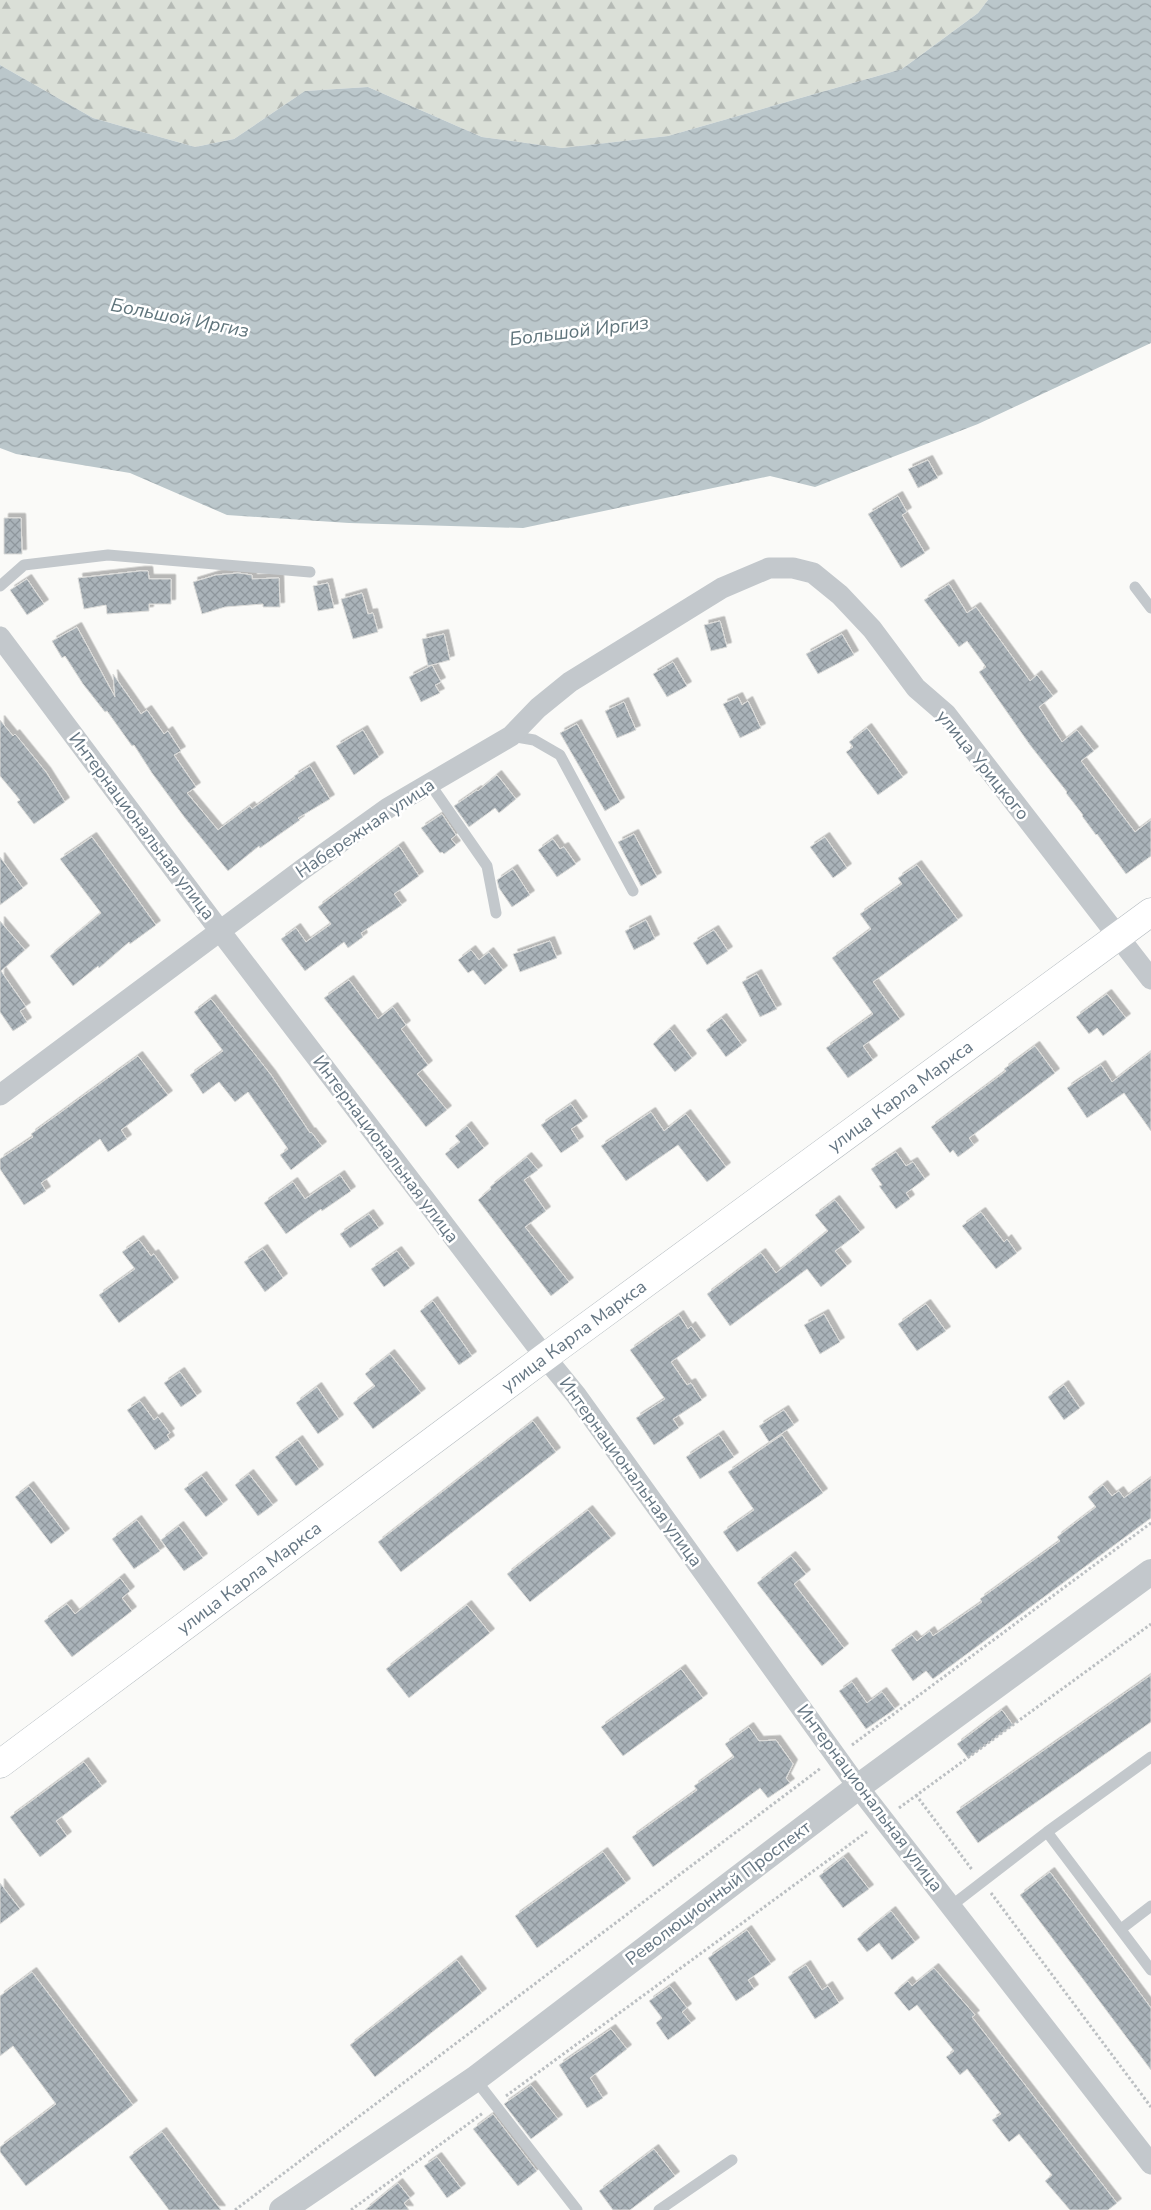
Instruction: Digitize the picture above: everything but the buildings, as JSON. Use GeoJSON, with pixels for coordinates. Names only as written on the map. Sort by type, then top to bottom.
{"type":"FeatureCollection","features":[{"type":"Feature","properties":{"kind":"main road","name":"улица Карла Маркса"},"geometry":{"type":"LineString","coordinates":[[0,1764],[545,1356],[1151,912]]}},
{"type":"Feature","properties":{"kind":"street","name":"Набережная улица"},"geometry":{"type":"LineString","coordinates":[[0,1095],[388,808],[511,736],[538,708],[570,682],[722,588],[769,568]]}},
{"type":"Feature","properties":{"kind":"street","name":"улица Урицкого"},"geometry":{"type":"LineString","coordinates":[[769,568],[793,568],[813,573],[840,595],[872,628],[916,688],[946,714],[1151,979]]}},
{"type":"Feature","properties":{"kind":"street","name":"Интернациональная улица"},"geometry":{"type":"LineString","coordinates":[[0,637],[220,931],[576,1395],[858,1787],[1151,2164]]}},
{"type":"Feature","properties":{"kind":"street","name":"Революционный Проспект"},"geometry":{"type":"LineString","coordinates":[[282,2210],[475,2079],[858,1787],[1151,1572]]}},
{"type":"Feature","properties":{"kind":"lane"},"geometry":{"type":"LineString","coordinates":[[0,586],[24,565],[108,555],[310,572]]}},
{"type":"Feature","properties":{"kind":"lane"},"geometry":{"type":"LineString","coordinates":[[1135,587],[1151,608]]}},
{"type":"Feature","properties":{"kind":"lane"},"geometry":{"type":"LineString","coordinates":[[511,736],[534,740],[560,755],[633,891]]}},
{"type":"Feature","properties":{"kind":"lane"},"geometry":{"type":"LineString","coordinates":[[430,784],[487,866],[496,913]]}},
{"type":"Feature","properties":{"kind":"lane"},"geometry":{"type":"LineString","coordinates":[[951,1906],[1047,1832],[1151,1757]]}},
{"type":"Feature","properties":{"kind":"lane"},"geometry":{"type":"LineString","coordinates":[[1047,1832],[1151,1970]]}},
{"type":"Feature","properties":{"kind":"lane"},"geometry":{"type":"LineString","coordinates":[[1121,1930],[1151,1906]]}},
{"type":"Feature","properties":{"kind":"lane"},"geometry":{"type":"LineString","coordinates":[[475,2079],[577,2210]]}},
{"type":"Feature","properties":{"kind":"lane"},"geometry":{"type":"LineString","coordinates":[[660,2210],[732,2160]]}},
{"type":"Feature","properties":{"kind":"path"},"geometry":{"type":"LineString","coordinates":[[235,2210],[837,1756],[1151,1523]]}},
{"type":"Feature","properties":{"kind":"path"},"geometry":{"type":"LineString","coordinates":[[351,2210],[1151,1624]]}},
{"type":"Feature","properties":{"kind":"path"},"geometry":{"type":"LineString","coordinates":[[916,1796],[1151,2107]]}},
{"type":"Feature","properties":{"kind":"green space"},"geometry":{"type":"Polygon","coordinates":[[[0,0],[988,0],[978,13],[902,69],[668,136],[562,148],[482,137],[368,87],[305,91],[234,139],[195,147],[93,118],[0,65],[0,0]]]}},
{"type":"Feature","properties":{"kind":"water","name":"Большой Иргиз"},"geometry":{"type":"Polygon","coordinates":[[[988,0],[1151,0],[1151,343],[978,424],[815,487],[770,476],[523,528],[349,523],[227,515],[130,473],[16,454],[0,448],[0,65],[93,118],[195,147],[234,139],[305,91],[368,87],[482,137],[562,148],[668,136],[902,69],[978,13],[988,0]]]}}]}
